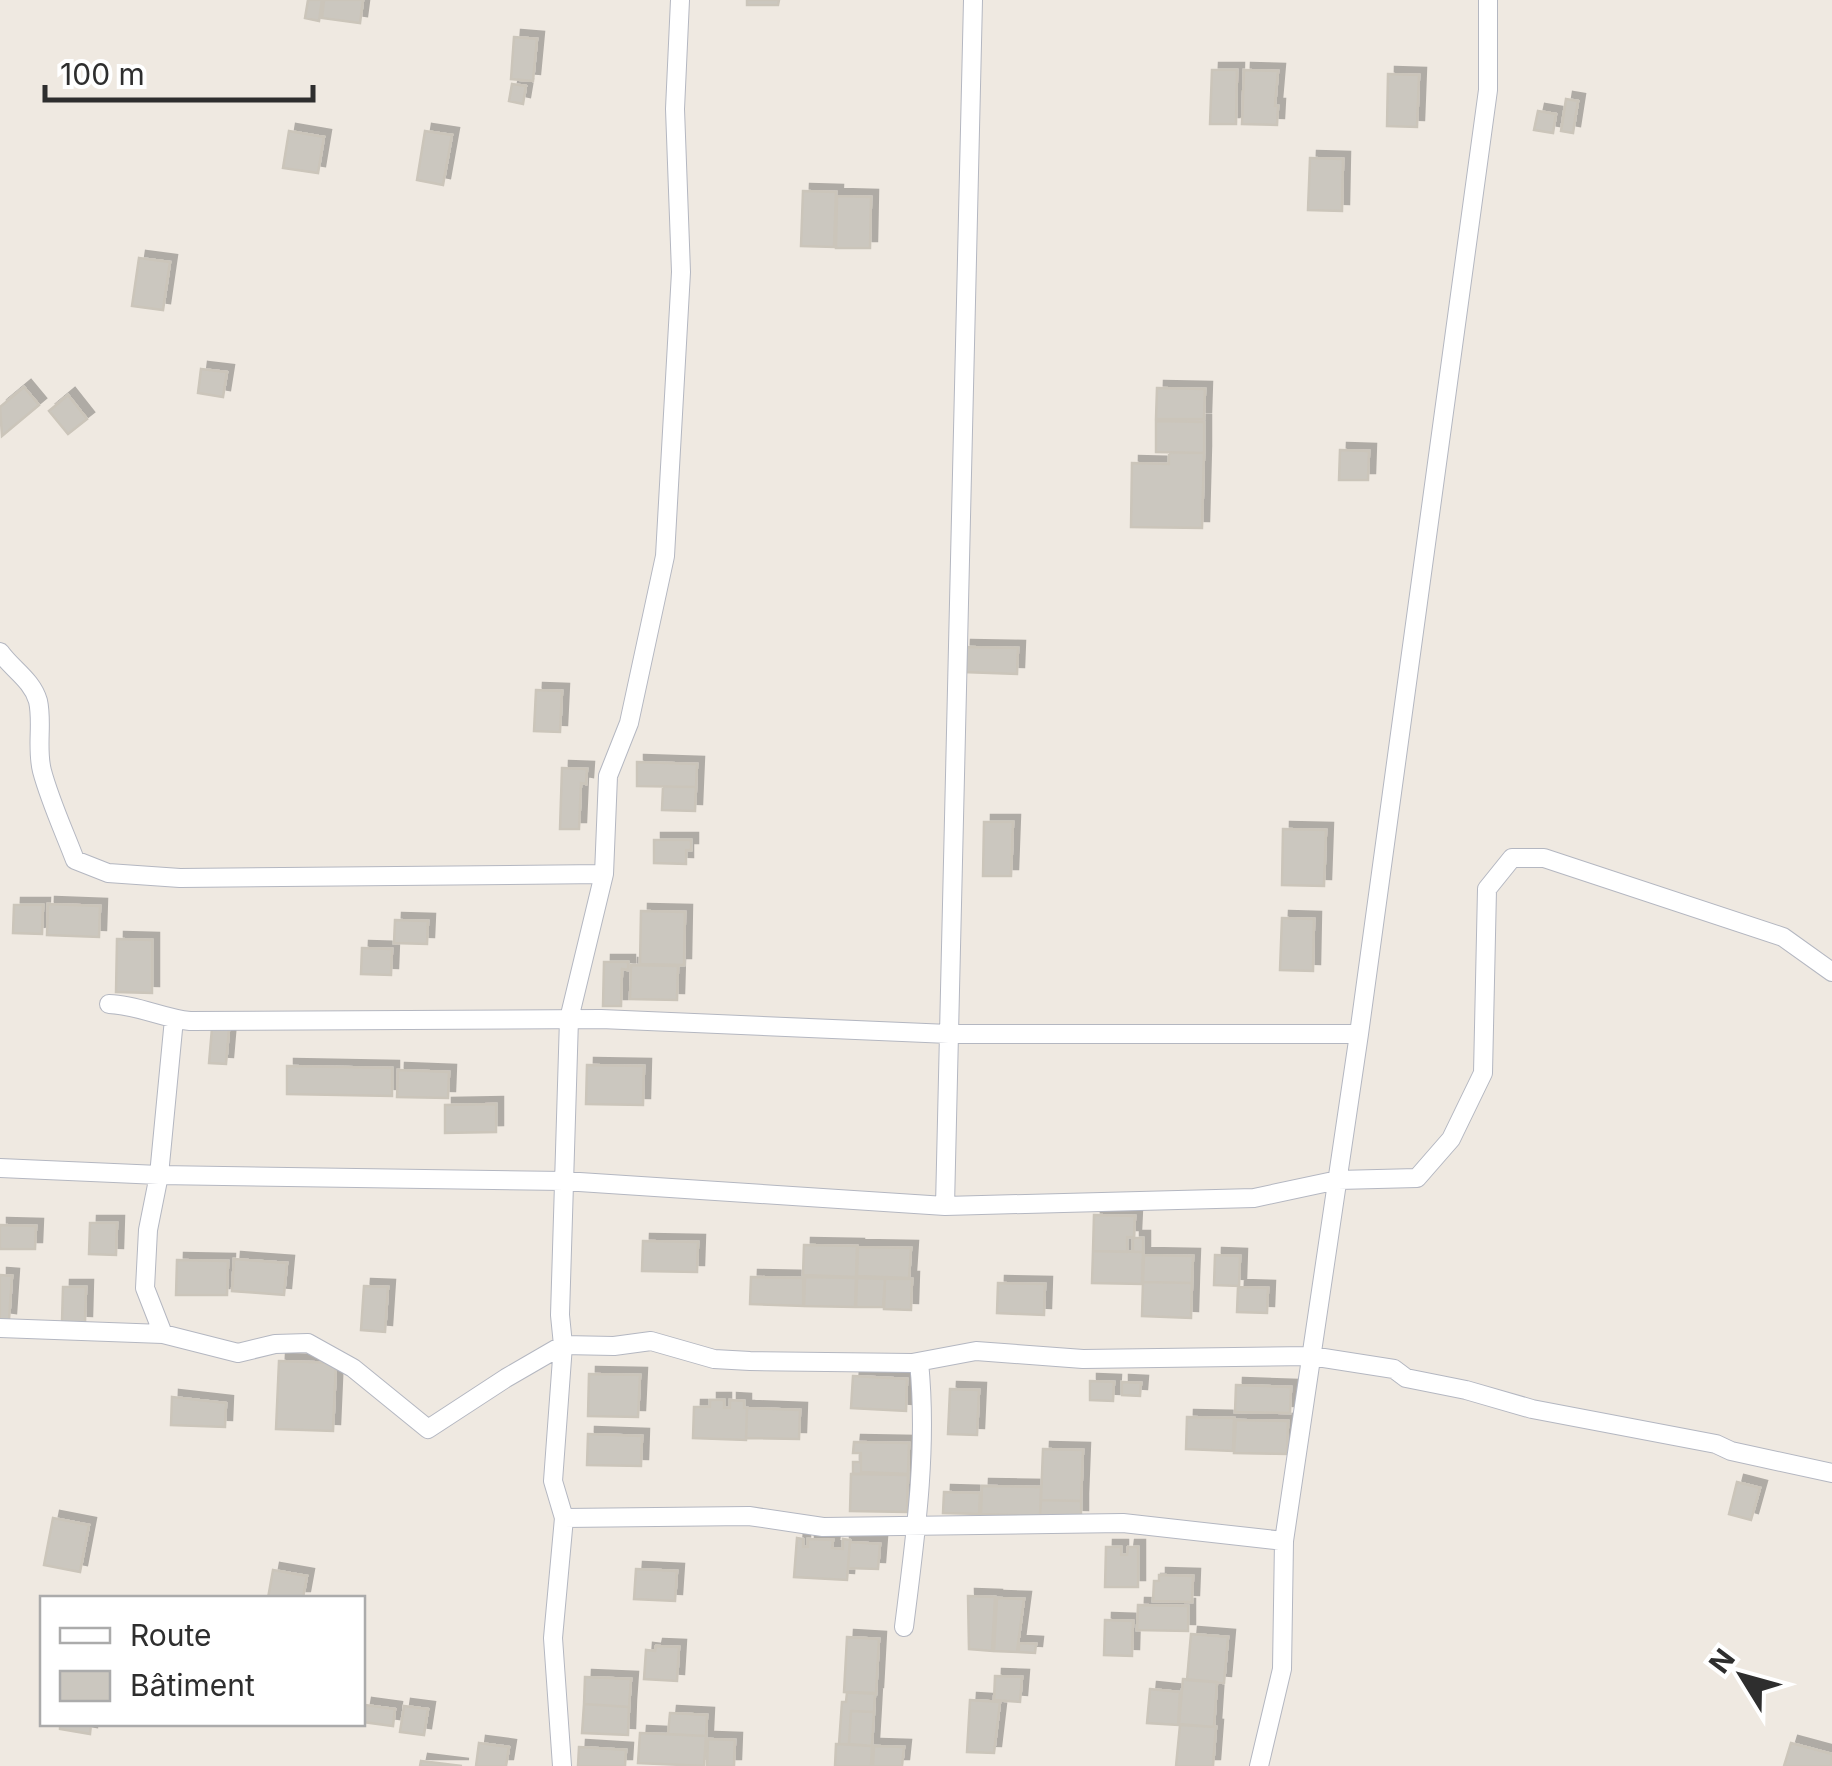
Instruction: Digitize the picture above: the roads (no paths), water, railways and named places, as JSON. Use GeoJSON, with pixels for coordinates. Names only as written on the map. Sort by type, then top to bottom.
{"type":"FeatureCollection","features":[{"type":"Feature","properties":{"kind":"street"},"geometry":{"type":"LineString","coordinates":[[562,1766],[553,1638],[564,1518],[553,1481],[563,1345],[560,1315],[570,1019],[604,874],[608,776],[633,706],[654,619],[667,536],[681,272],[675,109],[680,0]]}},
{"type":"Feature","properties":{"kind":"street"},"geometry":{"type":"LineString","coordinates":[[945,1206],[973,0]]}},
{"type":"Feature","properties":{"kind":"street"},"geometry":{"type":"LineString","coordinates":[[1259,1766],[1282,1669],[1284,1541],[1360,1034],[1488,90],[1488,0]]}},
{"type":"Feature","properties":{"kind":"street"},"geometry":{"type":"LineString","coordinates":[[0,652],[28,680],[38,702],[42,771],[75,860],[108,873],[180,878],[604,874]]}},
{"type":"Feature","properties":{"kind":"street"},"geometry":{"type":"LineString","coordinates":[[0,1168],[159,1176],[564,1181],[945,1206],[1254,1198],[1338,1180],[1417,1178],[1451,1139],[1483,1074],[1487,889],[1512,858],[1544,858],[1784,937],[1832,972]]}},
{"type":"Feature","properties":{"kind":"street"},"geometry":{"type":"LineString","coordinates":[[109,1004],[130,1004],[174,1019],[570,1019],[950,1034],[1360,1034]]}},
{"type":"Feature","properties":{"kind":"street"},"geometry":{"type":"LineString","coordinates":[[163,1334],[145,1288],[148,1230],[159,1176],[174,1019]]}},
{"type":"Feature","properties":{"kind":"street"},"geometry":{"type":"LineString","coordinates":[[0,1328],[163,1334],[238,1353],[276,1344],[308,1343],[354,1368],[428,1429],[563,1345],[614,1346],[652,1341],[714,1359],[919,1362],[976,1351],[1083,1359],[1311,1356],[1394,1370],[1406,1378],[1532,1409],[1716,1444],[1731,1451],[1832,1473]]}},
{"type":"Feature","properties":{"kind":"street"},"geometry":{"type":"LineString","coordinates":[[904,1627],[924,1408],[919,1362]]}},
{"type":"Feature","properties":{"kind":"street"},"geometry":{"type":"LineString","coordinates":[[564,1518],[750,1516],[823,1526],[916,1527],[1124,1523],[1284,1541]]}}]}
